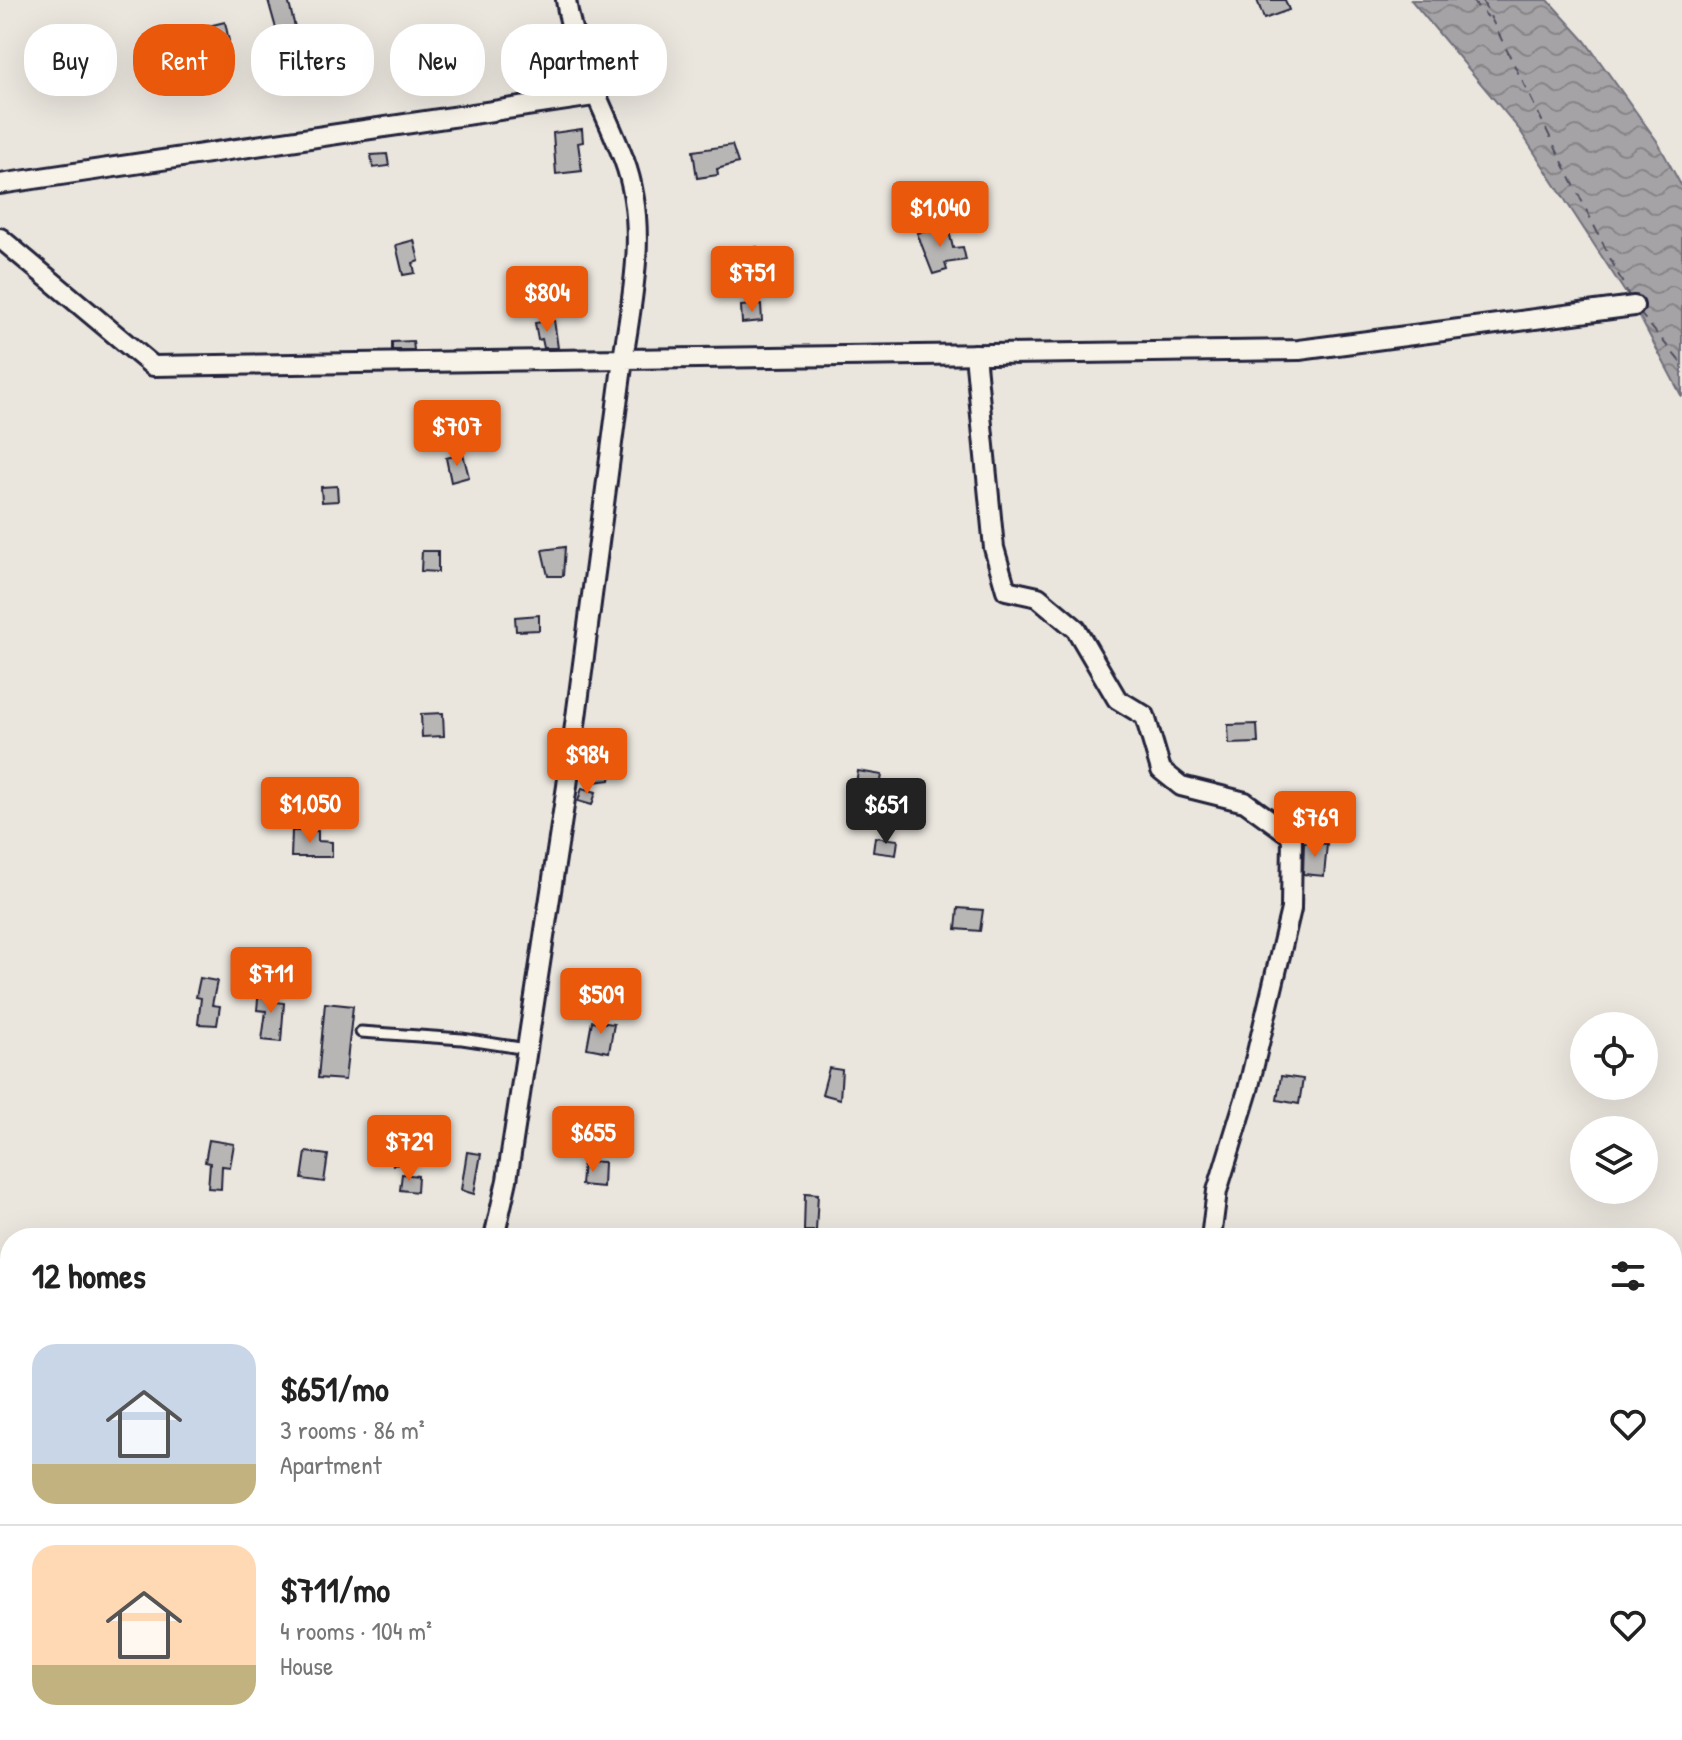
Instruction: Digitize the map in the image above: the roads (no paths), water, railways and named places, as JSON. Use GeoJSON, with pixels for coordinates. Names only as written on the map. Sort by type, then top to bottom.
{"type":"FeatureCollection","features":[{"type":"Feature","properties":{"kind":"street"},"geometry":{"type":"LineString","coordinates":[[566,0],[573,24]]}},
{"type":"Feature","properties":{"kind":"street"},"geometry":{"type":"LineString","coordinates":[[0,184],[594,96],[625,162],[638,223],[635,280],[567,786],[507,1180],[496,1228]]}},
{"type":"Feature","properties":{"kind":"street"},"geometry":{"type":"LineString","coordinates":[[0,238],[153,366],[1299,350],[1634,306]]}},
{"type":"Feature","properties":{"kind":"street"},"geometry":{"type":"LineString","coordinates":[[975,354],[994,548],[1006,590],[1038,597],[1076,629],[1117,699],[1145,716],[1161,770],[1181,786],[1245,802],[1292,836],[1291,909],[1248,1090],[1217,1191],[1212,1228]]}},
{"type":"Feature","properties":{"kind":"lane"},"geometry":{"type":"LineString","coordinates":[[361,1032],[462,1039],[527,1049]]}},
{"type":"Feature","properties":{"kind":"water"},"geometry":{"type":"Polygon","coordinates":[[[1411,0],[1548,0],[1585,41],[1657,141],[1682,187],[1682,397],[1634,306],[1519,129],[1411,0]]]}}]}
